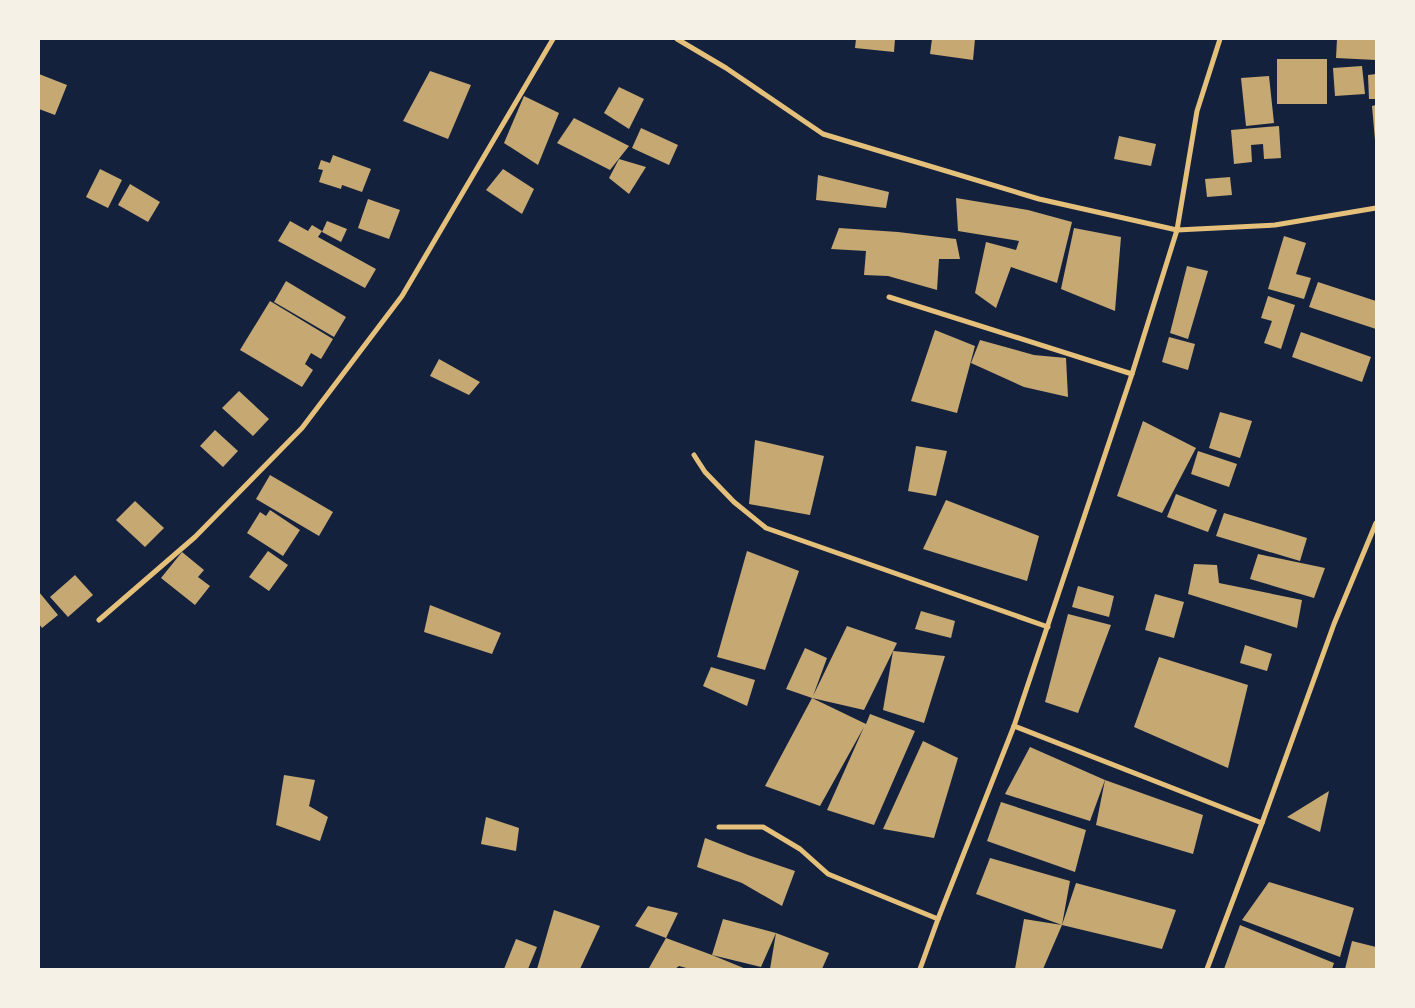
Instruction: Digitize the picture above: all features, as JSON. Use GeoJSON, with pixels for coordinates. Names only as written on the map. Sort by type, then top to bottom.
{"type":"FeatureCollection","features":[{"type":"Feature","properties":{"kind":"street"},"geometry":{"type":"LineString","coordinates":[[99,620],[195,538],[302,428],[402,296],[553,39]]}},
{"type":"Feature","properties":{"kind":"street"},"geometry":{"type":"LineString","coordinates":[[677,39],[726,68],[823,134],[1039,199],[1177,230],[1275,225],[1376,208]]}},
{"type":"Feature","properties":{"kind":"street"},"geometry":{"type":"LineString","coordinates":[[920,969],[1014,726],[1132,374],[1177,230],[1197,111],[1220,39]]}},
{"type":"Feature","properties":{"kind":"street"},"geometry":{"type":"LineString","coordinates":[[889,296],[1132,374]]}},
{"type":"Feature","properties":{"kind":"street"},"geometry":{"type":"LineString","coordinates":[[694,455],[705,472],[734,502],[766,528],[1048,627]]}},
{"type":"Feature","properties":{"kind":"street"},"geometry":{"type":"LineString","coordinates":[[1207,969],[1334,624],[1376,523]]}},
{"type":"Feature","properties":{"kind":"street"},"geometry":{"type":"LineString","coordinates":[[1014,726],[1262,823]]}},
{"type":"Feature","properties":{"kind":"street"},"geometry":{"type":"LineString","coordinates":[[719,828],[763,827],[800,849],[828,874],[938,919]]}},
{"type":"Feature","properties":{"kind":"building"},"geometry":{"type":"Polygon","coordinates":[[[856,39],[895,39],[894,52],[855,48],[856,39]]]}},
{"type":"Feature","properties":{"kind":"building"},"geometry":{"type":"Polygon","coordinates":[[[932,39],[975,39],[973,60],[930,54],[932,39]]]}},
{"type":"Feature","properties":{"kind":"building"},"geometry":{"type":"Polygon","coordinates":[[[1337,39],[1376,39],[1376,60],[1336,58],[1337,39]]]}},
{"type":"Feature","properties":{"kind":"building"},"geometry":{"type":"Polygon","coordinates":[[[1277,59],[1327,59],[1327,104],[1277,104],[1277,59]]]}},
{"type":"Feature","properties":{"kind":"building"},"geometry":{"type":"Polygon","coordinates":[[[1362,66],[1365,94],[1335,96],[1333,68],[1362,66]]]}},
{"type":"Feature","properties":{"kind":"building"},"geometry":{"type":"Polygon","coordinates":[[[430,71],[471,85],[448,139],[403,121],[430,71]]]}},
{"type":"Feature","properties":{"kind":"building"},"geometry":{"type":"Polygon","coordinates":[[[39,74],[67,85],[55,115],[39,109],[39,74]]]}},
{"type":"Feature","properties":{"kind":"building"},"geometry":{"type":"Polygon","coordinates":[[[1376,74],[1376,99],[1369,99],[1368,75],[1376,74]]]}},
{"type":"Feature","properties":{"kind":"building"},"geometry":{"type":"Polygon","coordinates":[[[1269,76],[1274,123],[1246,126],[1241,78],[1269,76]]]}},
{"type":"Feature","properties":{"kind":"building"},"geometry":{"type":"Polygon","coordinates":[[[619,87],[644,99],[629,129],[604,113],[619,87]]]}},
{"type":"Feature","properties":{"kind":"building"},"geometry":{"type":"Polygon","coordinates":[[[524,96],[559,113],[538,165],[504,143],[524,96]]]}},
{"type":"Feature","properties":{"kind":"building"},"geometry":{"type":"Polygon","coordinates":[[[1376,105],[1376,140],[1375,140],[1372,106],[1376,105]]]}},
{"type":"Feature","properties":{"kind":"building"},"geometry":{"type":"Polygon","coordinates":[[[574,118],[629,146],[610,170],[557,143],[574,118]]]}},
{"type":"Feature","properties":{"kind":"building"},"geometry":{"type":"Polygon","coordinates":[[[1279,126],[1281,158],[1264,159],[1263,144],[1251,145],[1252,162],[1234,164],[1231,130],[1279,126]]]}},
{"type":"Feature","properties":{"kind":"building"},"geometry":{"type":"Polygon","coordinates":[[[641,128],[678,145],[669,165],[632,148],[641,128]]]}},
{"type":"Feature","properties":{"kind":"building"},"geometry":{"type":"Polygon","coordinates":[[[1119,136],[1156,144],[1151,166],[1114,159],[1119,136]]]}},
{"type":"Feature","properties":{"kind":"building"},"geometry":{"type":"Polygon","coordinates":[[[333,155],[371,169],[362,192],[342,185],[341,189],[319,182],[323,170],[318,169],[321,160],[330,163],[333,155]]]}},
{"type":"Feature","properties":{"kind":"building"},"geometry":{"type":"Polygon","coordinates":[[[619,159],[646,167],[629,194],[609,178],[619,159]]]}},
{"type":"Feature","properties":{"kind":"building"},"geometry":{"type":"Polygon","coordinates":[[[100,169],[122,180],[108,208],[86,197],[100,169]]]}},
{"type":"Feature","properties":{"kind":"building"},"geometry":{"type":"Polygon","coordinates":[[[503,169],[534,189],[522,214],[486,190],[503,169]]]}},
{"type":"Feature","properties":{"kind":"building"},"geometry":{"type":"Polygon","coordinates":[[[818,175],[889,192],[886,208],[816,200],[818,175]]]}},
{"type":"Feature","properties":{"kind":"building"},"geometry":{"type":"Polygon","coordinates":[[[1230,177],[1232,195],[1207,197],[1205,179],[1230,177]]]}},
{"type":"Feature","properties":{"kind":"building"},"geometry":{"type":"Polygon","coordinates":[[[130,184],[160,202],[148,222],[118,205],[130,184]]]}},
{"type":"Feature","properties":{"kind":"building"},"geometry":{"type":"Polygon","coordinates":[[[956,198],[1028,210],[1072,222],[1057,283],[1011,267],[996,308],[975,293],[986,242],[1016,250],[1019,241],[958,231],[956,198]]]}},
{"type":"Feature","properties":{"kind":"building"},"geometry":{"type":"Polygon","coordinates":[[[368,199],[400,210],[389,239],[358,228],[368,199]]]}},
{"type":"Feature","properties":{"kind":"building"},"geometry":{"type":"Polygon","coordinates":[[[290,221],[308,231],[312,225],[322,231],[318,237],[376,269],[365,288],[278,241],[290,221]]]}},
{"type":"Feature","properties":{"kind":"building"},"geometry":{"type":"Polygon","coordinates":[[[327,221],[347,229],[341,242],[322,232],[327,221]]]}},
{"type":"Feature","properties":{"kind":"building"},"geometry":{"type":"Polygon","coordinates":[[[839,228],[898,232],[956,239],[960,259],[939,259],[937,290],[888,276],[864,275],[866,251],[831,249],[839,228]]]}},
{"type":"Feature","properties":{"kind":"building"},"geometry":{"type":"Polygon","coordinates":[[[1074,228],[1121,237],[1115,311],[1061,289],[1074,228]]]}},
{"type":"Feature","properties":{"kind":"building"},"geometry":{"type":"Polygon","coordinates":[[[1284,236],[1306,243],[1296,274],[1311,278],[1304,299],[1268,289],[1284,236]]]}},
{"type":"Feature","properties":{"kind":"building"},"geometry":{"type":"Polygon","coordinates":[[[1187,266],[1208,271],[1188,339],[1170,333],[1187,266]]]}},
{"type":"Feature","properties":{"kind":"building"},"geometry":{"type":"Polygon","coordinates":[[[286,281],[346,317],[334,337],[274,302],[286,281]]]}},
{"type":"Feature","properties":{"kind":"building"},"geometry":{"type":"Polygon","coordinates":[[[1318,282],[1376,301],[1376,329],[1309,307],[1318,282]]]}},
{"type":"Feature","properties":{"kind":"building"},"geometry":{"type":"Polygon","coordinates":[[[1268,296],[1295,305],[1281,349],[1264,343],[1272,321],[1261,318],[1268,296]]]}},
{"type":"Feature","properties":{"kind":"building"},"geometry":{"type":"Polygon","coordinates":[[[270,301],[333,339],[321,359],[311,353],[305,364],[313,370],[302,387],[240,350],[270,301]]]}},
{"type":"Feature","properties":{"kind":"building"},"geometry":{"type":"Polygon","coordinates":[[[935,330],[975,346],[957,413],[911,401],[935,330]]]}},
{"type":"Feature","properties":{"kind":"building"},"geometry":{"type":"Polygon","coordinates":[[[1301,332],[1371,357],[1362,382],[1292,357],[1301,332]]]}},
{"type":"Feature","properties":{"kind":"building"},"geometry":{"type":"Polygon","coordinates":[[[1169,337],[1195,344],[1188,370],[1162,362],[1169,337]]]}},
{"type":"Feature","properties":{"kind":"building"},"geometry":{"type":"Polygon","coordinates":[[[980,340],[1034,355],[1066,358],[1068,397],[1024,387],[971,363],[980,340]]]}},
{"type":"Feature","properties":{"kind":"building"},"geometry":{"type":"Polygon","coordinates":[[[439,359],[480,382],[469,395],[430,376],[439,359]]]}},
{"type":"Feature","properties":{"kind":"building"},"geometry":{"type":"Polygon","coordinates":[[[239,391],[269,419],[253,436],[222,408],[239,391]]]}},
{"type":"Feature","properties":{"kind":"building"},"geometry":{"type":"Polygon","coordinates":[[[1220,412],[1252,421],[1240,458],[1209,448],[1220,412]]]}},
{"type":"Feature","properties":{"kind":"building"},"geometry":{"type":"Polygon","coordinates":[[[1143,421],[1196,448],[1162,513],[1117,496],[1143,421]]]}},
{"type":"Feature","properties":{"kind":"building"},"geometry":{"type":"Polygon","coordinates":[[[215,430],[238,451],[223,467],[200,446],[215,430]]]}},
{"type":"Feature","properties":{"kind":"building"},"geometry":{"type":"Polygon","coordinates":[[[755,440],[824,456],[810,515],[749,504],[755,440]]]}},
{"type":"Feature","properties":{"kind":"building"},"geometry":{"type":"Polygon","coordinates":[[[916,446],[947,451],[936,496],[908,491],[916,446]]]}},
{"type":"Feature","properties":{"kind":"building"},"geometry":{"type":"Polygon","coordinates":[[[1198,451],[1237,464],[1229,487],[1191,474],[1198,451]]]}},
{"type":"Feature","properties":{"kind":"building"},"geometry":{"type":"Polygon","coordinates":[[[270,475],[333,512],[319,536],[256,499],[270,475]]]}},
{"type":"Feature","properties":{"kind":"building"},"geometry":{"type":"Polygon","coordinates":[[[1176,494],[1217,510],[1208,532],[1167,517],[1176,494]]]}},
{"type":"Feature","properties":{"kind":"building"},"geometry":{"type":"Polygon","coordinates":[[[946,500],[1039,536],[1027,581],[923,549],[946,500]]]}},
{"type":"Feature","properties":{"kind":"building"},"geometry":{"type":"Polygon","coordinates":[[[135,501],[164,528],[145,547],[116,520],[135,501]]]}},
{"type":"Feature","properties":{"kind":"building"},"geometry":{"type":"Polygon","coordinates":[[[270,510],[300,530],[283,556],[247,533],[260,512],[266,516],[270,510]]]}},
{"type":"Feature","properties":{"kind":"building"},"geometry":{"type":"Polygon","coordinates":[[[1224,513],[1307,538],[1300,561],[1216,536],[1224,513]]]}},
{"type":"Feature","properties":{"kind":"building"},"geometry":{"type":"Polygon","coordinates":[[[268,551],[288,565],[269,591],[249,577],[268,551]]]}},
{"type":"Feature","properties":{"kind":"building"},"geometry":{"type":"Polygon","coordinates":[[[747,551],[799,571],[765,670],[717,657],[747,551]]]}},
{"type":"Feature","properties":{"kind":"building"},"geometry":{"type":"Polygon","coordinates":[[[182,552],[204,570],[198,577],[210,586],[195,605],[161,578],[182,552]]]}},
{"type":"Feature","properties":{"kind":"building"},"geometry":{"type":"Polygon","coordinates":[[[1258,554],[1325,568],[1314,598],[1250,579],[1258,554]]]}},
{"type":"Feature","properties":{"kind":"building"},"geometry":{"type":"Polygon","coordinates":[[[1194,564],[1217,565],[1219,583],[1302,600],[1297,628],[1188,594],[1194,564]]]}},
{"type":"Feature","properties":{"kind":"building"},"geometry":{"type":"Polygon","coordinates":[[[75,575],[93,595],[68,617],[50,597],[75,575]]]}},
{"type":"Feature","properties":{"kind":"building"},"geometry":{"type":"Polygon","coordinates":[[[1078,586],[1114,596],[1109,617],[1072,607],[1078,586]]]}},
{"type":"Feature","properties":{"kind":"building"},"geometry":{"type":"Polygon","coordinates":[[[39,592],[58,615],[42,628],[39,624],[39,592]]]}},
{"type":"Feature","properties":{"kind":"building"},"geometry":{"type":"Polygon","coordinates":[[[1155,594],[1184,602],[1174,638],[1145,630],[1155,594]]]}},
{"type":"Feature","properties":{"kind":"building"},"geometry":{"type":"Polygon","coordinates":[[[430,605],[501,633],[492,654],[424,632],[430,605]]]}},
{"type":"Feature","properties":{"kind":"building"},"geometry":{"type":"Polygon","coordinates":[[[921,611],[955,621],[951,638],[915,629],[921,611]]]}},
{"type":"Feature","properties":{"kind":"building"},"geometry":{"type":"Polygon","coordinates":[[[1068,614],[1111,625],[1078,713],[1045,702],[1068,614]]]}},
{"type":"Feature","properties":{"kind":"building"},"geometry":{"type":"Polygon","coordinates":[[[847,626],[897,643],[864,710],[812,698],[786,689],[805,648],[827,658],[813,696],[847,626]]]}},
{"type":"Feature","properties":{"kind":"building"},"geometry":{"type":"Polygon","coordinates":[[[1245,645],[1272,654],[1267,671],[1240,663],[1245,645]]]}},
{"type":"Feature","properties":{"kind":"building"},"geometry":{"type":"Polygon","coordinates":[[[893,651],[945,656],[924,723],[883,710],[893,651]]]}},
{"type":"Feature","properties":{"kind":"building"},"geometry":{"type":"Polygon","coordinates":[[[1159,657],[1248,685],[1228,768],[1134,727],[1159,657]]]}},
{"type":"Feature","properties":{"kind":"building"},"geometry":{"type":"Polygon","coordinates":[[[711,667],[755,680],[747,706],[703,686],[711,667]]]}},
{"type":"Feature","properties":{"kind":"building"},"geometry":{"type":"Polygon","coordinates":[[[812,698],[866,724],[870,714],[915,731],[874,825],[827,810],[864,727],[820,806],[765,786],[812,698]]]}},
{"type":"Feature","properties":{"kind":"building"},"geometry":{"type":"Polygon","coordinates":[[[923,741],[958,758],[934,838],[883,829],[923,741]]]}},
{"type":"Feature","properties":{"kind":"building"},"geometry":{"type":"Polygon","coordinates":[[[1030,747],[1105,780],[1090,821],[1005,794],[1030,747]]]}},
{"type":"Feature","properties":{"kind":"building"},"geometry":{"type":"Polygon","coordinates":[[[284,775],[315,780],[309,806],[328,817],[320,841],[276,825],[284,775]]]}},
{"type":"Feature","properties":{"kind":"building"},"geometry":{"type":"Polygon","coordinates":[[[1105,780],[1203,815],[1193,854],[1096,825],[1105,780]]]}},
{"type":"Feature","properties":{"kind":"building"},"geometry":{"type":"Polygon","coordinates":[[[1329,791],[1320,832],[1287,817],[1329,791]]]}},
{"type":"Feature","properties":{"kind":"building"},"geometry":{"type":"Polygon","coordinates":[[[1001,802],[1086,830],[1075,872],[987,841],[1001,802]]]}},
{"type":"Feature","properties":{"kind":"building"},"geometry":{"type":"Polygon","coordinates":[[[486,817],[519,828],[516,851],[481,844],[486,817]]]}},
{"type":"Feature","properties":{"kind":"building"},"geometry":{"type":"Polygon","coordinates":[[[705,838],[795,871],[782,906],[742,883],[697,867],[705,838]]]}},
{"type":"Feature","properties":{"kind":"building"},"geometry":{"type":"Polygon","coordinates":[[[990,858],[1070,881],[1062,925],[976,894],[990,858]]]}},
{"type":"Feature","properties":{"kind":"building"},"geometry":{"type":"Polygon","coordinates":[[[1269,882],[1354,908],[1340,957],[1242,920],[1269,882]]]}},
{"type":"Feature","properties":{"kind":"building"},"geometry":{"type":"Polygon","coordinates":[[[1076,883],[1176,910],[1162,949],[1062,925],[1076,883]]]}},
{"type":"Feature","properties":{"kind":"building"},"geometry":{"type":"Polygon","coordinates":[[[648,906],[678,913],[666,938],[635,926],[648,906]]]}},
{"type":"Feature","properties":{"kind":"building"},"geometry":{"type":"Polygon","coordinates":[[[554,910],[600,926],[580,969],[537,969],[554,910]]]}},
{"type":"Feature","properties":{"kind":"building"},"geometry":{"type":"Polygon","coordinates":[[[723,919],[776,933],[761,967],[712,955],[723,919]]]}},
{"type":"Feature","properties":{"kind":"building"},"geometry":{"type":"Polygon","coordinates":[[[1024,919],[1062,925],[1043,969],[1015,969],[1024,919]]]}},
{"type":"Feature","properties":{"kind":"building"},"geometry":{"type":"Polygon","coordinates":[[[1240,925],[1334,963],[1332,969],[1224,969],[1240,925]]]}},
{"type":"Feature","properties":{"kind":"building"},"geometry":{"type":"Polygon","coordinates":[[[776,933],[829,953],[822,969],[770,969],[776,933]]]}},
{"type":"Feature","properties":{"kind":"building"},"geometry":{"type":"Polygon","coordinates":[[[666,938],[746,969],[690,969],[679,966],[675,969],[649,968],[666,938]]]}},
{"type":"Feature","properties":{"kind":"building"},"geometry":{"type":"Polygon","coordinates":[[[516,939],[537,947],[528,969],[504,969],[516,939]]]}},
{"type":"Feature","properties":{"kind":"building"},"geometry":{"type":"Polygon","coordinates":[[[1352,941],[1376,947],[1376,969],[1345,969],[1352,941]]]}}]}
